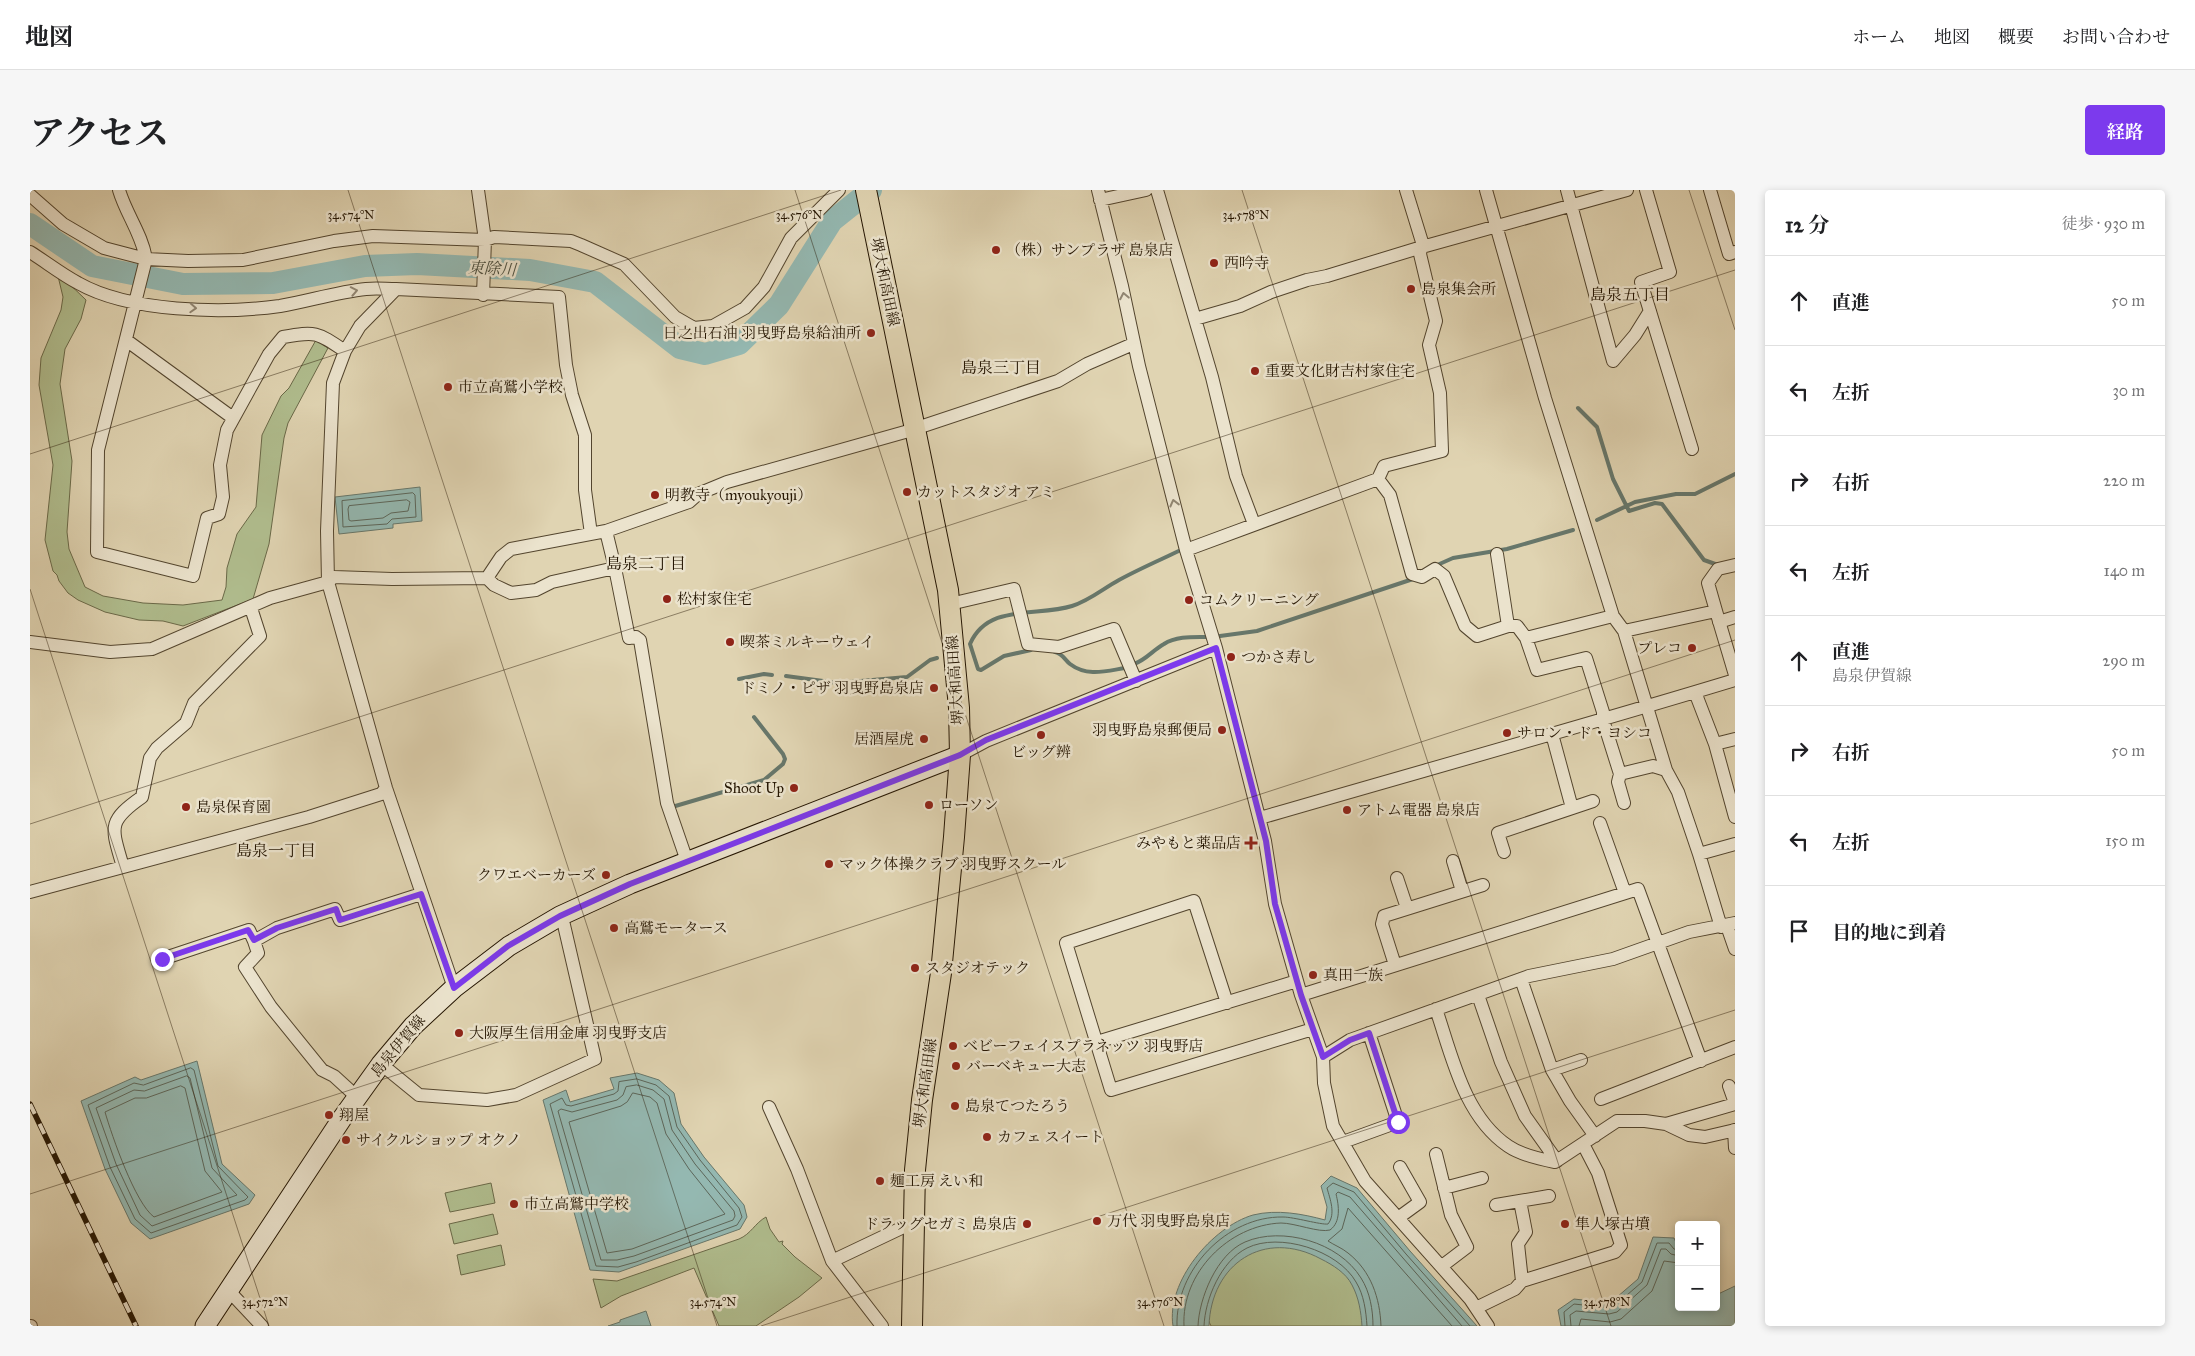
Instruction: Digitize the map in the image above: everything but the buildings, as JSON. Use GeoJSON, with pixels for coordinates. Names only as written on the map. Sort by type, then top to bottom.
{"type":"FeatureCollection","features":[{"type":"Feature","properties":{"kind":"main road","name":"堺大和高田線"},"geometry":{"type":"LineString","coordinates":[[866,190],[950,604],[959,708],[960,755],[941,973],[922,1100],[915,1170],[912,1223],[912,1326]]}},
{"type":"Feature","properties":{"kind":"main road","name":"島泉伊賀線"},"geometry":{"type":"LineString","coordinates":[[212,1323],[228,1290],[381,1064],[413,1026],[454,988],[508,946],[560,916],[630,884],[960,755]]}},
{"type":"Feature","properties":{"kind":"street"},"geometry":{"type":"LineString","coordinates":[[119,190],[124,206],[144,244],[146,259],[139,302],[126,340],[98,450],[97,552],[193,576],[207,518],[218,514],[223,497],[220,465],[227,430],[269,354],[283,337],[311,333],[324,337],[345,351]]}},
{"type":"Feature","properties":{"kind":"street"},"geometry":{"type":"LineString","coordinates":[[478,190],[485,240],[484,292]]}},
{"type":"Feature","properties":{"kind":"street"},"geometry":{"type":"LineString","coordinates":[[30,195],[63,224],[104,248],[146,259],[188,261],[243,260],[334,241],[372,236],[485,240],[494,237],[571,241],[624,264],[675,317],[694,328],[713,326],[745,308],[764,287],[791,238],[839,190]]}},
{"type":"Feature","properties":{"kind":"street"},"geometry":{"type":"LineString","coordinates":[[1146,190],[1099,195],[1122,286],[1133,344],[1186,550],[1216,648],[1266,841],[1275,904],[1301,995],[1323,1057],[1324,1083],[1333,1126],[1365,1182],[1442,1266],[1488,1326]]}},
{"type":"Feature","properties":{"kind":"street"},"geometry":{"type":"LineString","coordinates":[[1157,190],[1212,377],[1236,476],[1254,524]]}},
{"type":"Feature","properties":{"kind":"street"},"geometry":{"type":"LineString","coordinates":[[1186,550],[1378,479],[1384,466],[1442,451],[1440,393],[1429,345],[1436,322],[1420,254],[1422,247],[1406,190]]}},
{"type":"Feature","properties":{"kind":"street"},"geometry":{"type":"LineString","coordinates":[[1486,190],[1542,390],[1613,616],[1624,631],[1666,770],[1678,792],[1699,854],[1728,925],[1735,949]]}},
{"type":"Feature","properties":{"kind":"street"},"geometry":{"type":"LineString","coordinates":[[1567,190],[1613,361],[1635,335],[1650,310]]}},
{"type":"Feature","properties":{"kind":"street"},"geometry":{"type":"LineString","coordinates":[[1195,319],[1240,306],[1271,292],[1306,280],[1327,276],[1422,247],[1627,190]]}},
{"type":"Feature","properties":{"kind":"street"},"geometry":{"type":"LineString","coordinates":[[1646,190],[1670,272],[1641,282],[1692,449]]}},
{"type":"Feature","properties":{"kind":"street"},"geometry":{"type":"LineString","coordinates":[[1710,190],[1728,254],[1735,252]]}},
{"type":"Feature","properties":{"kind":"street"},"geometry":{"type":"LineString","coordinates":[[30,252],[77,283],[102,294],[139,302],[222,309],[252,309],[366,289],[484,292],[559,297],[566,366],[572,394],[585,435],[585,490],[591,534]]}},
{"type":"Feature","properties":{"kind":"street"},"geometry":{"type":"LineString","coordinates":[[396,289],[360,326],[345,351],[334,384],[327,531],[328,582],[386,788],[454,988]]}},
{"type":"Feature","properties":{"kind":"street"},"geometry":{"type":"LineString","coordinates":[[126,340],[233,418]]}},
{"type":"Feature","properties":{"kind":"street"},"geometry":{"type":"LineString","coordinates":[[487,578],[501,557],[511,549],[606,531],[689,502],[698,494],[727,482],[916,429],[1058,381],[1087,364],[1133,344]]}},
{"type":"Feature","properties":{"kind":"street"},"geometry":{"type":"LineString","coordinates":[[1378,479],[1390,495],[1412,574],[1422,577],[1435,569],[1444,576],[1465,626],[1477,636],[1508,626],[1517,626],[1526,638],[1537,670],[1586,658],[1620,774],[1618,782],[1624,803]]}},
{"type":"Feature","properties":{"kind":"street"},"geometry":{"type":"LineString","coordinates":[[606,531],[629,638],[636,637],[640,640],[667,803],[687,861]]}},
{"type":"Feature","properties":{"kind":"street"},"geometry":{"type":"LineString","coordinates":[[1497,554],[1508,626]]}},
{"type":"Feature","properties":{"kind":"street"},"geometry":{"type":"LineString","coordinates":[[1735,565],[1718,569],[1708,583],[1735,675]]}},
{"type":"Feature","properties":{"kind":"street"},"geometry":{"type":"LineString","coordinates":[[30,642],[110,652],[152,650],[270,598],[328,582],[334,577],[392,579],[487,578],[511,593],[536,590],[552,582],[615,568]]}},
{"type":"Feature","properties":{"kind":"street"},"geometry":{"type":"LineString","coordinates":[[950,604],[1014,589],[1028,644],[1059,647],[1114,629],[1136,680]]}},
{"type":"Feature","properties":{"kind":"street"},"geometry":{"type":"LineString","coordinates":[[123,867],[114,834],[115,822],[123,810],[142,797],[150,758],[157,748],[186,723],[194,703],[260,636],[251,608]]}},
{"type":"Feature","properties":{"kind":"street"},"geometry":{"type":"LineString","coordinates":[[1526,638],[1613,616]]}},
{"type":"Feature","properties":{"kind":"street"},"geometry":{"type":"LineString","coordinates":[[1624,631],[1718,616],[1735,617]]}},
{"type":"Feature","properties":{"kind":"street"},"geometry":{"type":"LineString","coordinates":[[960,755],[986,740],[1216,648]]}},
{"type":"Feature","properties":{"kind":"street"},"geometry":{"type":"LineString","coordinates":[[1260,818],[1648,708],[1735,680]]}},
{"type":"Feature","properties":{"kind":"street"},"geometry":{"type":"LineString","coordinates":[[1695,692],[1715,744],[1735,817]]}},
{"type":"Feature","properties":{"kind":"street"},"geometry":{"type":"LineString","coordinates":[[1552,734],[1572,808]]}},
{"type":"Feature","properties":{"kind":"street"},"geometry":{"type":"LineString","coordinates":[[1715,744],[1735,739]]}},
{"type":"Feature","properties":{"kind":"street"},"geometry":{"type":"LineString","coordinates":[[1620,774],[1653,766],[1666,770]]}},
{"type":"Feature","properties":{"kind":"street"},"geometry":{"type":"LineString","coordinates":[[30,892],[309,817],[381,794],[386,788]]}},
{"type":"Feature","properties":{"kind":"street"},"geometry":{"type":"LineString","coordinates":[[1504,852],[1498,833],[1593,801]]}},
{"type":"Feature","properties":{"kind":"street"},"geometry":{"type":"LineString","coordinates":[[1600,823],[1625,893]]}},
{"type":"Feature","properties":{"kind":"street"},"geometry":{"type":"LineString","coordinates":[[1699,854],[1735,844]]}},
{"type":"Feature","properties":{"kind":"street"},"geometry":{"type":"LineString","coordinates":[[1453,861],[1462,891]]}},
{"type":"Feature","properties":{"kind":"street"},"geometry":{"type":"LineString","coordinates":[[1397,878],[1407,908]]}},
{"type":"Feature","properties":{"kind":"street"},"geometry":{"type":"LineString","coordinates":[[1395,964],[1382,924],[1384,916],[1483,884]]}},
{"type":"Feature","properties":{"kind":"street"},"geometry":{"type":"LineString","coordinates":[[1301,995],[1395,964],[1638,890],[1701,1061]]}},
{"type":"Feature","properties":{"kind":"street"},"geometry":{"type":"LineString","coordinates":[[254,940],[277,928],[336,909],[340,920],[421,894]]}},
{"type":"Feature","properties":{"kind":"street"},"geometry":{"type":"LineString","coordinates":[[1227,1003],[1194,901],[1066,942],[1112,1090],[1313,1029]]}},
{"type":"Feature","properties":{"kind":"street"},"geometry":{"type":"LineString","coordinates":[[381,1064],[419,1095],[486,1100],[516,1095],[595,1059],[564,925],[560,916]]}},
{"type":"Feature","properties":{"kind":"street"},"geometry":{"type":"LineString","coordinates":[[1323,1057],[1350,1040],[1520,979],[1613,959],[1689,932],[1728,925]]}},
{"type":"Feature","properties":{"kind":"street"},"geometry":{"type":"LineString","coordinates":[[162,959],[248,930],[254,940],[258,953],[245,967],[271,1008],[322,1070],[334,1076],[357,1097]]}},
{"type":"Feature","properties":{"kind":"street"},"geometry":{"type":"LineString","coordinates":[[1520,979],[1552,1070],[1570,1101],[1596,1136]]}},
{"type":"Feature","properties":{"kind":"street"},"geometry":{"type":"LineString","coordinates":[[1097,1042],[1297,981]]}},
{"type":"Feature","properties":{"kind":"street"},"geometry":{"type":"LineString","coordinates":[[1478,995],[1501,1062],[1522,1109],[1557,1161]]}},
{"type":"Feature","properties":{"kind":"street"},"geometry":{"type":"LineString","coordinates":[[1436,1009],[1463,1085],[1476,1113],[1495,1135],[1509,1146],[1537,1159],[1555,1162],[1617,1121],[1645,1121],[1666,1124],[1689,1135],[1704,1138],[1735,1130],[1735,1148]]}},
{"type":"Feature","properties":{"kind":"street"},"geometry":{"type":"LineString","coordinates":[[1343,1142],[1398,1122],[1369,1033]]}},
{"type":"Feature","properties":{"kind":"street"},"geometry":{"type":"LineString","coordinates":[[1601,1100],[1735,1047]]}},
{"type":"Feature","properties":{"kind":"street"},"geometry":{"type":"LineString","coordinates":[[1552,1070],[1581,1060]]}},
{"type":"Feature","properties":{"kind":"street"},"geometry":{"type":"LineString","coordinates":[[1666,1124],[1735,1103],[1729,1086]]}},
{"type":"Feature","properties":{"kind":"street"},"geometry":{"type":"LineString","coordinates":[[769,1107],[797,1169],[832,1261],[882,1326]]}},
{"type":"Feature","properties":{"kind":"street"},"geometry":{"type":"LineString","coordinates":[[1476,1308],[1516,1289],[1522,1281],[1615,1252],[1621,1245],[1598,1173],[1584,1144]]}},
{"type":"Feature","properties":{"kind":"street"},"geometry":{"type":"LineString","coordinates":[[1436,1154],[1452,1215],[1466,1247],[1442,1266]]}},
{"type":"Feature","properties":{"kind":"street"},"geometry":{"type":"LineString","coordinates":[[1398,1218],[1420,1202],[1400,1167]]}},
{"type":"Feature","properties":{"kind":"street"},"geometry":{"type":"LineString","coordinates":[[1444,1188],[1482,1178]]}},
{"type":"Feature","properties":{"kind":"street"},"geometry":{"type":"LineString","coordinates":[[1496,1205],[1549,1196]]}},
{"type":"Feature","properties":{"kind":"street"},"geometry":{"type":"LineString","coordinates":[[1520,1201],[1526,1232],[1518,1244],[1522,1281]]}},
{"type":"Feature","properties":{"kind":"street"},"geometry":{"type":"LineString","coordinates":[[832,1261],[912,1223]]}},
{"type":"Feature","properties":{"kind":"street"},"geometry":{"type":"LineString","coordinates":[[228,1290],[262,1326]]}},
{"type":"Feature","properties":{"kind":"green space"},"geometry":{"type":"Polygon","coordinates":[[[57,272],[86,300],[81,319],[65,349],[60,384],[72,461],[67,532],[69,549],[85,587],[103,596],[143,603],[183,605],[222,600],[226,587],[227,568],[237,534],[256,507],[262,435],[281,396],[289,388],[316,340],[328,348],[288,423],[284,438],[269,544],[253,599],[183,626],[163,621],[139,620],[105,612],[78,600],[68,593],[53,571],[45,540],[53,465],[39,385],[41,358],[61,310],[63,297],[57,272]]]}},
{"type":"Feature","properties":{"kind":"green space"},"geometry":{"type":"Polygon","coordinates":[[[491,1183],[495,1203],[450,1212],[445,1193],[491,1183]]]}},
{"type":"Feature","properties":{"kind":"green space"},"geometry":{"type":"Polygon","coordinates":[[[493,1214],[498,1234],[454,1244],[449,1224],[493,1214]]]}},
{"type":"Feature","properties":{"kind":"green space"},"geometry":{"type":"Polygon","coordinates":[[[766,1217],[770,1229],[779,1242],[783,1241],[782,1244],[795,1257],[822,1278],[799,1297],[756,1326],[719,1326],[694,1268],[621,1296],[601,1308],[593,1279],[617,1281],[739,1239],[766,1217]]]}},
{"type":"Feature","properties":{"kind":"green space"},"geometry":{"type":"Polygon","coordinates":[[[1258,1243],[1331,1252],[1361,1286],[1365,1326],[1211,1326],[1205,1313],[1227,1266],[1258,1243]]]}},
{"type":"Feature","properties":{"kind":"green space"},"geometry":{"type":"Polygon","coordinates":[[[501,1245],[505,1265],[461,1275],[457,1255],[501,1245]]]}},
{"type":"Feature","properties":{"kind":"water"},"geometry":{"type":"Polygon","coordinates":[[[420,487],[422,521],[393,524],[393,528],[339,534],[335,497],[420,487]]]}},
{"type":"Feature","properties":{"kind":"water"},"geometry":{"type":"Polygon","coordinates":[[[197,1061],[222,1164],[255,1195],[249,1204],[150,1239],[131,1223],[105,1169],[81,1101],[135,1077],[141,1080],[197,1061]]]}},
{"type":"Feature","properties":{"kind":"water"},"geometry":{"type":"Polygon","coordinates":[[[637,1073],[659,1080],[674,1093],[681,1124],[704,1157],[744,1205],[747,1217],[740,1229],[619,1272],[590,1270],[543,1100],[566,1090],[570,1102],[614,1089],[610,1078],[637,1073]]]}},
{"type":"Feature","properties":{"kind":"water"},"geometry":{"type":"Polygon","coordinates":[[[1331,1176],[1357,1188],[1477,1326],[1362,1326],[1356,1295],[1343,1273],[1326,1261],[1300,1250],[1280,1248],[1261,1250],[1244,1258],[1230,1269],[1219,1285],[1212,1304],[1209,1326],[1173,1326],[1173,1309],[1184,1275],[1195,1258],[1208,1244],[1222,1231],[1238,1221],[1262,1213],[1290,1213],[1325,1220],[1327,1207],[1321,1186],[1331,1176]]]}},
{"type":"Feature","properties":{"kind":"water"},"geometry":{"type":"Polygon","coordinates":[[[1653,1237],[1674,1238],[1675,1311],[1720,1311],[1720,1293],[1735,1286],[1735,1326],[1561,1326],[1558,1310],[1574,1299],[1610,1303],[1638,1279],[1653,1237]]]}},
{"type":"Feature","properties":{"kind":"water"},"geometry":{"type":"Polygon","coordinates":[[[646,1311],[651,1326],[608,1326],[620,1322],[620,1320],[646,1311]]]}},
{"type":"Feature","properties":{"kind":"waterway","name":"東除川"},"geometry":{"type":"LineString","coordinates":[[30,224],[92,266],[183,284],[273,283],[365,266],[417,264],[530,270],[595,282],[680,348],[705,354],[739,344],[779,305],[832,221],[871,190]]}},
{"type":"Feature","properties":{"kind":"waterway"},"geometry":{"type":"LineString","coordinates":[[1578,408],[1597,427],[1613,479],[1629,511],[1655,503],[1662,504],[1704,560],[1718,565]]}},
{"type":"Feature","properties":{"kind":"waterway"},"geometry":{"type":"LineString","coordinates":[[1597,520],[1635,502],[1676,494],[1695,494],[1735,474]]}},
{"type":"Feature","properties":{"kind":"waterway"},"geometry":{"type":"LineString","coordinates":[[1435,566],[1453,558],[1507,549],[1573,530]]}},
{"type":"Feature","properties":{"kind":"waterway"},"geometry":{"type":"LineString","coordinates":[[1031,650],[1004,656],[981,670],[978,669],[970,644],[978,631],[989,622],[1015,614],[1058,609],[1078,604],[1113,583],[1181,550]]}},
{"type":"Feature","properties":{"kind":"waterway"},"geometry":{"type":"LineString","coordinates":[[1220,636],[1257,631],[1413,579]]}},
{"type":"Feature","properties":{"kind":"waterway"},"geometry":{"type":"LineString","coordinates":[[1134,664],[1169,641],[1207,637]]}},
{"type":"Feature","properties":{"kind":"waterway"},"geometry":{"type":"LineString","coordinates":[[1055,652],[1062,655],[1070,664],[1083,671],[1097,672],[1125,668]]}},
{"type":"Feature","properties":{"kind":"waterway"},"geometry":{"type":"LineString","coordinates":[[786,676],[838,683],[907,677],[930,660],[937,658]]}},
{"type":"Feature","properties":{"kind":"waterway"},"geometry":{"type":"LineString","coordinates":[[739,679],[764,674],[772,675]]}},
{"type":"Feature","properties":{"kind":"waterway"},"geometry":{"type":"LineString","coordinates":[[672,807],[764,780],[783,764],[785,759],[783,754],[754,717]]}},
{"type":"Feature","properties":{"kind":"railway"},"geometry":{"type":"LineString","coordinates":[[30,1104],[136,1326]]}},
{"type":"Feature","properties":{"kind":"place","name":"（株）サンプラザ 島泉店"},"geometry":{"type":"Point","coordinates":[996,250]}},
{"type":"Feature","properties":{"kind":"place","name":"西吟寺"},"geometry":{"type":"Point","coordinates":[1214,263]}},
{"type":"Feature","properties":{"kind":"place","name":"島泉集会所"},"geometry":{"type":"Point","coordinates":[1411,289]}},
{"type":"Feature","properties":{"kind":"place","name":"日之出石油 羽曳野島泉給油所"},"geometry":{"type":"Point","coordinates":[871,333]}},
{"type":"Feature","properties":{"kind":"place","name":"重要文化財吉村家住宅"},"geometry":{"type":"Point","coordinates":[1255,371]}},
{"type":"Feature","properties":{"kind":"place","name":"市立高鷲小学校"},"geometry":{"type":"Point","coordinates":[448,387]}},
{"type":"Feature","properties":{"kind":"place","name":"カットスタジオ アミ"},"geometry":{"type":"Point","coordinates":[907,492]}},
{"type":"Feature","properties":{"kind":"place","name":"明教寺（myoukyouji）"},"geometry":{"type":"Point","coordinates":[655,495]}},
{"type":"Feature","properties":{"kind":"place","name":"松村家住宅"},"geometry":{"type":"Point","coordinates":[667,599]}},
{"type":"Feature","properties":{"kind":"place","name":"コムクリーニング"},"geometry":{"type":"Point","coordinates":[1189,600]}},
{"type":"Feature","properties":{"kind":"place","name":"喫茶ミルキーウェイ"},"geometry":{"type":"Point","coordinates":[730,642]}},
{"type":"Feature","properties":{"kind":"place","name":"プレコ"},"geometry":{"type":"Point","coordinates":[1692,648]}},
{"type":"Feature","properties":{"kind":"place","name":"つかさ寿し"},"geometry":{"type":"Point","coordinates":[1231,657]}},
{"type":"Feature","properties":{"kind":"place","name":"ドミノ・ピザ 羽曳野島泉店"},"geometry":{"type":"Point","coordinates":[934,688]}},
{"type":"Feature","properties":{"kind":"place","name":"羽曳野島泉郵便局"},"geometry":{"type":"Point","coordinates":[1222,730]}},
{"type":"Feature","properties":{"kind":"place","name":"サロン・ド・ヨシコ"},"geometry":{"type":"Point","coordinates":[1507,733]}},
{"type":"Feature","properties":{"kind":"place","name":"ビッグ辨"},"geometry":{"type":"Point","coordinates":[1041,735]}},
{"type":"Feature","properties":{"kind":"place","name":"居酒屋虎"},"geometry":{"type":"Point","coordinates":[924,739]}},
{"type":"Feature","properties":{"kind":"place","name":"Shoot Up"},"geometry":{"type":"Point","coordinates":[794,788]}},
{"type":"Feature","properties":{"kind":"place","name":"ローソン"},"geometry":{"type":"Point","coordinates":[929,805]}},
{"type":"Feature","properties":{"kind":"place","name":"島泉保育園"},"geometry":{"type":"Point","coordinates":[186,807]}},
{"type":"Feature","properties":{"kind":"place","name":"アトム電器 島泉店"},"geometry":{"type":"Point","coordinates":[1347,810]}},
{"type":"Feature","properties":{"kind":"place","name":"みやもと薬品店"},"geometry":{"type":"Point","coordinates":[1251,843]}},
{"type":"Feature","properties":{"kind":"place","name":"マック体操クラブ 羽曳野スクール"},"geometry":{"type":"Point","coordinates":[829,864]}},
{"type":"Feature","properties":{"kind":"place","name":"クワエベーカーズ"},"geometry":{"type":"Point","coordinates":[606,875]}},
{"type":"Feature","properties":{"kind":"place","name":"高鷲モータース"},"geometry":{"type":"Point","coordinates":[614,928]}},
{"type":"Feature","properties":{"kind":"place","name":"スタジオテック"},"geometry":{"type":"Point","coordinates":[915,968]}},
{"type":"Feature","properties":{"kind":"place","name":"真田一族"},"geometry":{"type":"Point","coordinates":[1313,975]}},
{"type":"Feature","properties":{"kind":"place","name":"大阪厚生信用金庫 羽曳野支店"},"geometry":{"type":"Point","coordinates":[459,1033]}},
{"type":"Feature","properties":{"kind":"place","name":"ベビーフェイスプラネッツ 羽曳野店"},"geometry":{"type":"Point","coordinates":[953,1046]}},
{"type":"Feature","properties":{"kind":"place","name":"バーベキュー大志"},"geometry":{"type":"Point","coordinates":[956,1066]}},
{"type":"Feature","properties":{"kind":"place","name":"島泉てつたろう"},"geometry":{"type":"Point","coordinates":[955,1106]}},
{"type":"Feature","properties":{"kind":"place","name":"翔屋"},"geometry":{"type":"Point","coordinates":[329,1115]}},
{"type":"Feature","properties":{"kind":"place","name":"カフェ スイート"},"geometry":{"type":"Point","coordinates":[987,1137]}},
{"type":"Feature","properties":{"kind":"place","name":"サイクルショップ オクノ"},"geometry":{"type":"Point","coordinates":[346,1140]}},
{"type":"Feature","properties":{"kind":"place","name":"麺工房 えい和"},"geometry":{"type":"Point","coordinates":[880,1181]}},
{"type":"Feature","properties":{"kind":"place","name":"市立高鷲中学校"},"geometry":{"type":"Point","coordinates":[514,1204]}},
{"type":"Feature","properties":{"kind":"place","name":"万代 羽曳野島泉店"},"geometry":{"type":"Point","coordinates":[1097,1221]}},
{"type":"Feature","properties":{"kind":"place","name":"ドラッグセガミ 島泉店"},"geometry":{"type":"Point","coordinates":[1027,1224]}},
{"type":"Feature","properties":{"kind":"place","name":"隼人塚古墳"},"geometry":{"type":"Point","coordinates":[1565,1224]}},
{"type":"Feature","properties":{"kind":"district","name":"島泉五丁目"},"geometry":{"type":"Point","coordinates":[1630,294]}},
{"type":"Feature","properties":{"kind":"district","name":"島泉三丁目"},"geometry":{"type":"Point","coordinates":[1001,367]}},
{"type":"Feature","properties":{"kind":"district","name":"島泉二丁目"},"geometry":{"type":"Point","coordinates":[646,563]}},
{"type":"Feature","properties":{"kind":"district","name":"島泉一丁目"},"geometry":{"type":"Point","coordinates":[276,850]}},
{"type":"Feature","properties":{"kind":"route"},"geometry":{"type":"LineString","coordinates":[[162,959],[248,930],[254,940],[277,928],[336,909],[340,920],[421,894],[454,988],[508,946],[560,916],[630,884],[960,755],[986,740],[1216,648],[1266,841],[1275,904],[1301,995],[1323,1057],[1350,1040],[1369,1033],[1398,1122]]}}]}
